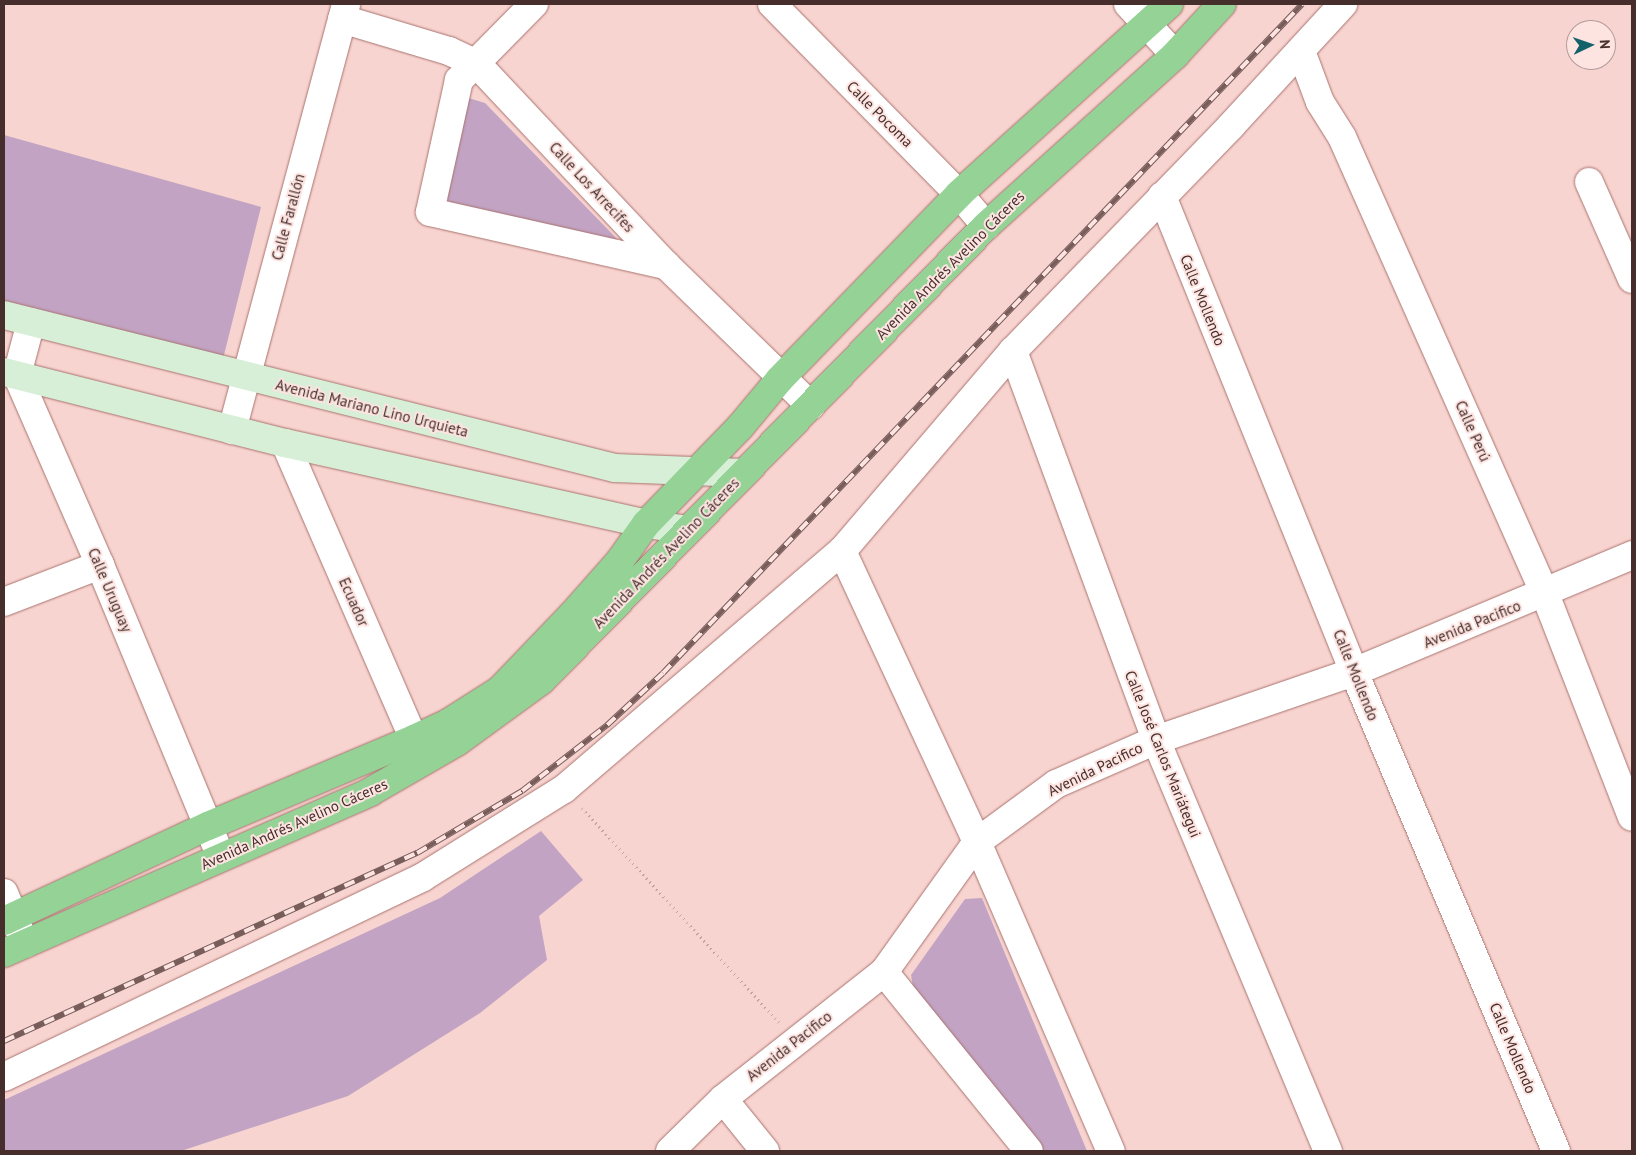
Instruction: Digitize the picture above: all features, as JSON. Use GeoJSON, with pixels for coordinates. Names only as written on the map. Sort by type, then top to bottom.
{"type":"FeatureCollection","features":[{"type":"Feature","properties":{"kind":"highway","name":"Avenida Andrés Avelino Cáceres"},"geometry":{"type":"LineString","coordinates":[[15,949],[370,792],[448,723],[500,690],[602,582],[646,524],[780,379],[959,194],[1149,25],[1169,4]]}},
{"type":"Feature","properties":{"kind":"highway","name":"Avenida Andrés Avelino Cáceres"},"geometry":{"type":"LineString","coordinates":[[7,911],[208,826],[420,749],[457,742],[542,680],[986,226],[1175,55],[1222,4]]}},
{"type":"Feature","properties":{"kind":"main road","name":"Avenida Mariano Lino Urquieta"},"geometry":{"type":"LineString","coordinates":[[4,315],[615,468],[744,473]]}},
{"type":"Feature","properties":{"kind":"main road"},"geometry":{"type":"LineString","coordinates":[[10,373],[285,443],[646,524],[688,530]]}},
{"type":"Feature","properties":{"kind":"street"},"geometry":{"type":"LineString","coordinates":[[534,4],[459,80],[430,212],[666,266]]}},
{"type":"Feature","properties":{"kind":"street","name":"Calle Pocoma"},"geometry":{"type":"LineString","coordinates":[[772,4],[959,194],[986,226]]}},
{"type":"Feature","properties":{"kind":"street"},"geometry":{"type":"LineString","coordinates":[[1128,4],[1175,55]]}},
{"type":"Feature","properties":{"kind":"street"},"geometry":{"type":"LineString","coordinates":[[4,1077],[423,877],[564,789],[842,551],[1013,352],[1301,51],[1343,4]]}},
{"type":"Feature","properties":{"kind":"street","name":"Calle Los Arrecifes"},"geometry":{"type":"LineString","coordinates":[[344,11],[449,50],[476,64],[666,266],[780,379],[811,406]]}},
{"type":"Feature","properties":{"kind":"street","name":"Calle Farallón"},"geometry":{"type":"LineString","coordinates":[[232,430],[244,376],[344,11]]}},
{"type":"Feature","properties":{"kind":"street","name":"Calle Perú"},"geometry":{"type":"LineString","coordinates":[[1301,51],[1320,102],[1342,137],[1545,594],[1632,817]]}},
{"type":"Feature","properties":{"kind":"street"},"geometry":{"type":"LineString","coordinates":[[1589,182],[1632,279]]}},
{"type":"Feature","properties":{"kind":"street","name":"Calle Mollendo"},"geometry":{"type":"LineString","coordinates":[[1162,196],[1354,672],[1556,1151]]}},
{"type":"Feature","properties":{"kind":"street"},"geometry":{"type":"LineString","coordinates":[[10,373],[31,322]]}},
{"type":"Feature","properties":{"kind":"street","name":"Calle José Carlos Mariátegui"},"geometry":{"type":"LineString","coordinates":[[1013,352],[1156,740],[1328,1151]]}},
{"type":"Feature","properties":{"kind":"street","name":"Calle Uruguay"},"geometry":{"type":"LineString","coordinates":[[10,373],[100,565],[220,857]]}},
{"type":"Feature","properties":{"kind":"street","name":"Ecuador"},"geometry":{"type":"LineString","coordinates":[[285,443],[420,749]]}},
{"type":"Feature","properties":{"kind":"street"},"geometry":{"type":"LineString","coordinates":[[842,551],[977,842],[1112,1151]]}},
{"type":"Feature","properties":{"kind":"street","name":"Avenida Pacifico"},"geometry":{"type":"LineString","coordinates":[[670,1151],[723,1099],[794,1040],[884,972],[977,842],[1056,784],[1156,740],[1354,672],[1545,594],[1632,555]]}},
{"type":"Feature","properties":{"kind":"street"},"geometry":{"type":"LineString","coordinates":[[4,602],[100,565]]}},
{"type":"Feature","properties":{"kind":"street"},"geometry":{"type":"LineString","coordinates":[[7,911],[15,949]]}},
{"type":"Feature","properties":{"kind":"street"},"geometry":{"type":"LineString","coordinates":[[884,972],[1029,1151]]}},
{"type":"Feature","properties":{"kind":"street"},"geometry":{"type":"LineString","coordinates":[[723,1099],[765,1151]]}},
{"type":"Feature","properties":{"kind":"path"},"geometry":{"type":"LineString","coordinates":[[564,789],[794,1040]]}},
{"type":"Feature","properties":{"kind":"shaded area"},"geometry":{"type":"Polygon","coordinates":[[[465,97],[485,103],[623,245],[450,204],[444,191],[465,97]]]}},
{"type":"Feature","properties":{"kind":"shaded area"},"geometry":{"type":"Polygon","coordinates":[[[4,135],[261,207],[223,359],[4,304],[4,135]]]}},
{"type":"Feature","properties":{"kind":"shaded area"},"geometry":{"type":"Polygon","coordinates":[[[541,831],[583,880],[539,916],[547,960],[480,1013],[348,1096],[181,1151],[4,1151],[4,1100],[440,898],[541,831]]]}},
{"type":"Feature","properties":{"kind":"shaded area"},"geometry":{"type":"Polygon","coordinates":[[[982,898],[1087,1151],[1040,1151],[915,998],[911,975],[965,899],[982,898]]]}},
{"type":"Feature","properties":{"kind":"railway"},"geometry":{"type":"LineString","coordinates":[[4,1041],[417,853],[522,791],[607,725],[663,673],[1302,4]]}}]}
